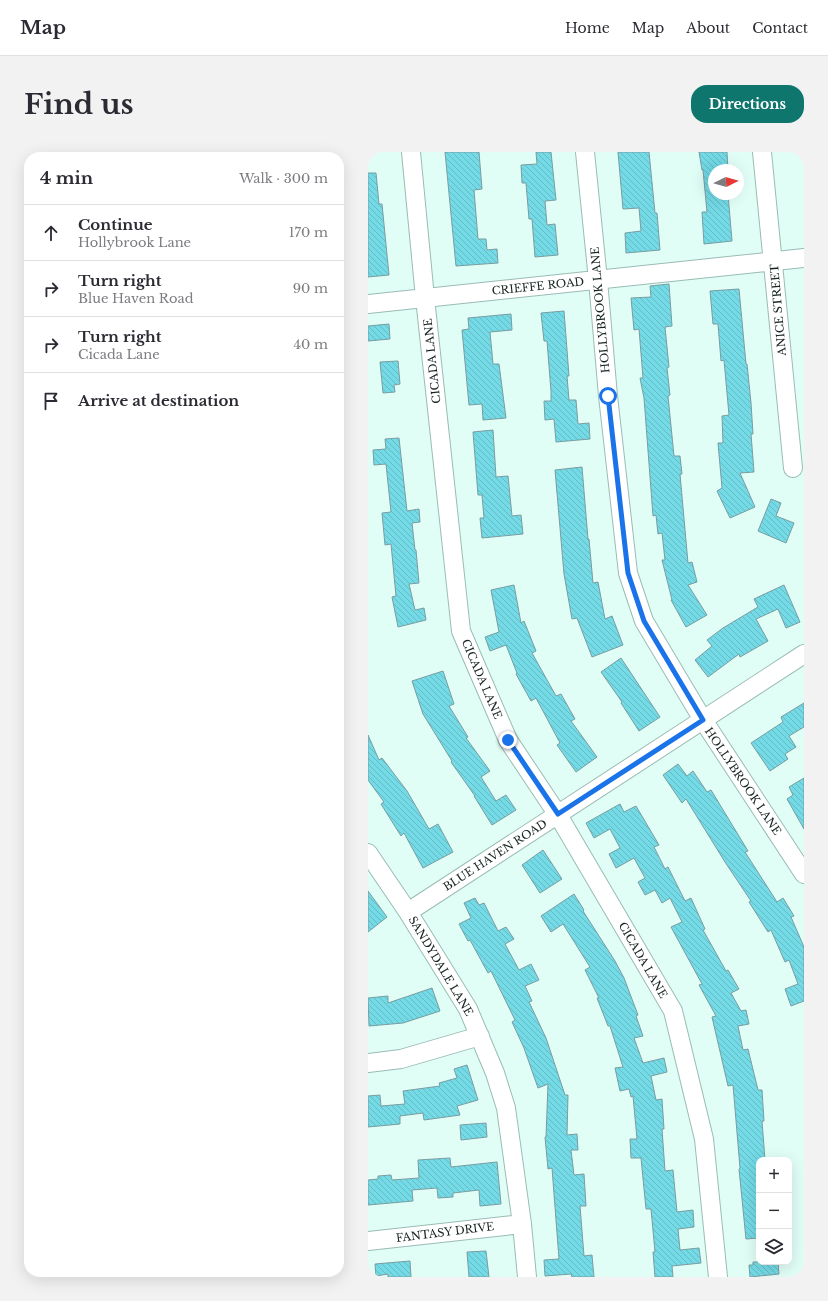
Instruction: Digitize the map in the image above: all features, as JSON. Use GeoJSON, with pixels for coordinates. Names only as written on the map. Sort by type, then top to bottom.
{"type":"FeatureCollection","features":[{"type":"Feature","properties":{"kind":"street","name":"CICADA LANE"},"geometry":{"type":"LineString","coordinates":[[411,152],[425,298],[461,631],[508,740],[558,814],[673,1012],[704,1139],[718,1277]]}},
{"type":"Feature","properties":{"kind":"street","name":"HOLLYBROOK LANE"},"geometry":{"type":"LineString","coordinates":[[585,152],[608,396],[628,573],[644,621],[703,720],[802,867]]}},
{"type":"Feature","properties":{"kind":"street","name":"ANICE STREET"},"geometry":{"type":"LineString","coordinates":[[762,152],[793,468]]}},
{"type":"Feature","properties":{"kind":"street","name":"CRIEFFE ROAD"},"geometry":{"type":"LineString","coordinates":[[368,304],[804,258]]}},
{"type":"Feature","properties":{"kind":"street","name":"BLUE HAVEN ROAD"},"geometry":{"type":"LineString","coordinates":[[408,912],[804,654]]}},
{"type":"Feature","properties":{"kind":"street","name":"SANDYDALE LANE"},"geometry":{"type":"LineString","coordinates":[[368,852],[408,912],[468,1009],[495,1073],[506,1108],[522,1224],[527,1277]]}},
{"type":"Feature","properties":{"kind":"street"},"geometry":{"type":"LineString","coordinates":[[368,1063],[401,1059],[480,1036]]}},
{"type":"Feature","properties":{"kind":"street","name":"FANTASY DRIVE"},"geometry":{"type":"LineString","coordinates":[[368,1241],[522,1224]]}},
{"type":"Feature","properties":{"kind":"building"},"geometry":{"type":"Polygon","coordinates":[[[445,152],[479,152],[482,189],[474,190],[478,239],[486,239],[487,250],[497,249],[498,263],[456,266],[445,152]]]}},
{"type":"Feature","properties":{"kind":"building"},"geometry":{"type":"Polygon","coordinates":[[[536,152],[551,152],[556,200],[545,201],[547,225],[555,224],[558,255],[535,257],[532,219],[529,219],[526,183],[522,183],[521,165],[537,164],[536,152]]]}},
{"type":"Feature","properties":{"kind":"building"},"geometry":{"type":"Polygon","coordinates":[[[618,152],[649,152],[660,250],[626,253],[625,233],[641,231],[639,208],[623,209],[618,152]]]}},
{"type":"Feature","properties":{"kind":"building"},"geometry":{"type":"Polygon","coordinates":[[[699,152],[727,152],[728,164],[708,164],[708,200],[729,200],[732,241],[704,244],[702,212],[707,212],[699,152]]]}},
{"type":"Feature","properties":{"kind":"building"},"geometry":{"type":"Polygon","coordinates":[[[368,173],[376,173],[379,204],[382,204],[389,275],[368,277],[368,173]]]}},
{"type":"Feature","properties":{"kind":"building"},"geometry":{"type":"Polygon","coordinates":[[[669,284],[672,326],[665,327],[669,367],[667,368],[670,395],[668,396],[674,456],[680,456],[682,474],[680,474],[688,563],[692,562],[697,582],[688,585],[707,615],[686,627],[671,600],[662,560],[665,560],[662,533],[658,534],[656,515],[653,516],[644,398],[640,378],[643,378],[639,329],[634,330],[631,298],[651,297],[650,286],[669,284]]]}},
{"type":"Feature","properties":{"kind":"building"},"geometry":{"type":"Polygon","coordinates":[[[739,289],[751,403],[753,434],[751,434],[754,472],[740,473],[755,507],[730,518],[717,491],[722,488],[718,443],[723,443],[722,416],[729,415],[724,360],[721,361],[718,324],[713,324],[710,291],[739,289]]]}},
{"type":"Feature","properties":{"kind":"building"},"geometry":{"type":"Polygon","coordinates":[[[564,311],[569,376],[567,376],[569,400],[576,400],[578,424],[589,423],[590,439],[556,442],[554,419],[545,420],[544,401],[551,401],[551,391],[547,341],[544,341],[541,313],[564,311]]]}},
{"type":"Feature","properties":{"kind":"building"},"geometry":{"type":"Polygon","coordinates":[[[511,314],[512,330],[490,332],[493,364],[499,364],[506,418],[483,420],[482,404],[469,405],[462,330],[469,329],[468,318],[511,314]]]}},
{"type":"Feature","properties":{"kind":"building"},"geometry":{"type":"Polygon","coordinates":[[[389,324],[390,339],[368,341],[368,326],[389,324]]]}},
{"type":"Feature","properties":{"kind":"building"},"geometry":{"type":"Polygon","coordinates":[[[398,361],[400,384],[394,385],[395,392],[383,393],[380,362],[398,361]]]}},
{"type":"Feature","properties":{"kind":"building"},"geometry":{"type":"Polygon","coordinates":[[[493,430],[496,477],[508,476],[512,516],[521,515],[523,534],[482,538],[480,518],[484,518],[482,495],[478,495],[473,432],[493,430]]]}},
{"type":"Feature","properties":{"kind":"building"},"geometry":{"type":"Polygon","coordinates":[[[399,438],[407,511],[419,509],[420,522],[412,523],[419,583],[409,584],[415,610],[424,608],[426,620],[398,627],[392,597],[396,596],[391,544],[385,545],[382,513],[391,512],[386,464],[374,465],[373,450],[386,449],[385,439],[399,438]]]}},
{"type":"Feature","properties":{"kind":"building"},"geometry":{"type":"Polygon","coordinates":[[[582,467],[593,583],[598,582],[605,619],[612,616],[623,645],[592,657],[577,618],[572,619],[564,574],[555,470],[582,467]]]}},
{"type":"Feature","properties":{"kind":"building"},"geometry":{"type":"Polygon","coordinates":[[[771,499],[781,503],[776,516],[794,523],[786,543],[758,531],[771,499]]]}},
{"type":"Feature","properties":{"kind":"building"},"geometry":{"type":"Polygon","coordinates":[[[514,585],[521,623],[524,621],[536,651],[532,653],[556,696],[561,694],[575,719],[571,721],[597,757],[576,772],[557,745],[560,743],[536,698],[531,701],[516,674],[517,673],[506,645],[490,651],[485,637],[499,632],[491,590],[514,585]]]}},
{"type":"Feature","properties":{"kind":"building"},"geometry":{"type":"Polygon","coordinates":[[[784,585],[800,622],[786,628],[778,609],[756,619],[768,641],[740,657],[739,654],[708,677],[695,660],[712,646],[707,640],[723,628],[758,607],[754,599],[784,585]]]}},
{"type":"Feature","properties":{"kind":"building"},"geometry":{"type":"Polygon","coordinates":[[[621,658],[660,717],[639,731],[621,703],[622,702],[601,672],[621,658]]]}},
{"type":"Feature","properties":{"kind":"building"},"geometry":{"type":"Polygon","coordinates":[[[443,671],[454,704],[449,706],[468,737],[466,738],[490,771],[481,777],[496,801],[506,795],[516,810],[492,825],[475,796],[451,762],[452,761],[423,714],[412,681],[443,671]]]}},
{"type":"Feature","properties":{"kind":"building"},"geometry":{"type":"Polygon","coordinates":[[[804,703],[804,727],[789,736],[796,747],[785,754],[788,759],[770,771],[751,743],[783,722],[781,717],[804,703]]]}},
{"type":"Feature","properties":{"kind":"building"},"geometry":{"type":"Polygon","coordinates":[[[368,735],[379,760],[382,758],[407,791],[429,829],[438,824],[453,852],[423,868],[404,833],[401,836],[381,804],[384,802],[368,780],[368,735]]]}},
{"type":"Feature","properties":{"kind":"building"},"geometry":{"type":"Polygon","coordinates":[[[678,764],[687,776],[693,771],[707,792],[711,790],[748,851],[745,852],[777,902],[783,898],[794,916],[791,917],[804,947],[804,1001],[791,1006],[785,989],[798,984],[789,960],[785,962],[771,930],[768,932],[749,902],[751,901],[686,799],[682,803],[663,775],[678,764]]]}},
{"type":"Feature","properties":{"kind":"building"},"geometry":{"type":"Polygon","coordinates":[[[804,778],[804,829],[787,799],[793,795],[789,787],[804,778]]]}},
{"type":"Feature","properties":{"kind":"building"},"geometry":{"type":"Polygon","coordinates":[[[620,804],[624,812],[636,806],[659,845],[654,847],[665,869],[668,867],[685,901],[691,898],[705,929],[703,930],[726,971],[728,970],[739,989],[731,993],[741,1011],[746,1010],[749,1024],[738,1026],[743,1050],[748,1049],[758,1090],[762,1090],[764,1121],[762,1121],[765,1157],[756,1157],[756,1238],[746,1239],[733,1085],[728,1086],[712,1017],[716,1016],[699,985],[702,984],[671,927],[682,922],[670,898],[662,903],[655,890],[645,895],[638,882],[645,878],[634,858],[616,868],[609,854],[620,848],[610,829],[594,838],[586,823],[620,804]]]}},
{"type":"Feature","properties":{"kind":"building"},"geometry":{"type":"Polygon","coordinates":[[[543,850],[562,879],[540,893],[522,865],[543,850]]]}},
{"type":"Feature","properties":{"kind":"building"},"geometry":{"type":"Polygon","coordinates":[[[368,891],[387,917],[368,932],[368,891]]]}},
{"type":"Feature","properties":{"kind":"building"},"geometry":{"type":"Polygon","coordinates":[[[574,894],[624,978],[638,1015],[636,1016],[643,1036],[634,1038],[643,1063],[664,1058],[667,1072],[651,1076],[656,1100],[662,1099],[664,1129],[662,1129],[665,1171],[673,1170],[677,1212],[693,1210],[694,1227],[678,1229],[680,1250],[699,1248],[701,1263],[672,1266],[673,1277],[655,1277],[653,1252],[655,1252],[651,1209],[646,1209],[641,1158],[631,1158],[630,1139],[637,1139],[633,1096],[631,1097],[629,1089],[620,1091],[615,1068],[623,1067],[610,1026],[608,1026],[597,998],[599,998],[585,970],[590,967],[563,924],[551,932],[541,916],[574,894]]]}},
{"type":"Feature","properties":{"kind":"building"},"geometry":{"type":"Polygon","coordinates":[[[475,898],[479,905],[484,903],[498,931],[506,927],[514,939],[505,944],[519,970],[531,964],[539,980],[525,986],[532,1001],[529,1002],[546,1038],[565,1095],[568,1095],[567,1135],[577,1134],[578,1150],[571,1150],[574,1175],[584,1174],[586,1206],[580,1206],[584,1256],[592,1255],[594,1277],[572,1277],[571,1274],[545,1276],[544,1260],[559,1259],[552,1168],[548,1169],[545,1137],[548,1084],[538,1088],[524,1048],[512,1022],[515,1020],[491,971],[488,973],[470,940],[468,941],[459,924],[471,918],[464,903],[475,898]]]}},
{"type":"Feature","properties":{"kind":"building"},"geometry":{"type":"Polygon","coordinates":[[[432,988],[440,1011],[403,1023],[369,1026],[368,998],[388,996],[388,1003],[432,988]]]}},
{"type":"Feature","properties":{"kind":"building"},"geometry":{"type":"Polygon","coordinates":[[[467,1065],[478,1100],[457,1106],[460,1115],[424,1120],[423,1113],[400,1116],[400,1124],[368,1127],[368,1096],[380,1095],[381,1106],[405,1104],[403,1091],[440,1086],[439,1083],[457,1078],[454,1069],[467,1065]]]}},
{"type":"Feature","properties":{"kind":"building"},"geometry":{"type":"Polygon","coordinates":[[[486,1123],[487,1137],[461,1140],[460,1125],[486,1123]]]}},
{"type":"Feature","properties":{"kind":"building"},"geometry":{"type":"Polygon","coordinates":[[[450,1158],[451,1167],[497,1162],[501,1204],[480,1206],[479,1190],[453,1193],[453,1197],[438,1198],[437,1188],[412,1190],[413,1201],[368,1205],[368,1180],[378,1179],[378,1176],[391,1175],[392,1180],[419,1178],[418,1160],[450,1158]]]}},
{"type":"Feature","properties":{"kind":"building"},"geometry":{"type":"Polygon","coordinates":[[[486,1251],[489,1277],[469,1277],[467,1252],[486,1251]]]}},
{"type":"Feature","properties":{"kind":"building"},"geometry":{"type":"Polygon","coordinates":[[[410,1261],[411,1277],[388,1277],[388,1274],[376,1276],[375,1264],[410,1261]]]}},
{"type":"Feature","properties":{"kind":"building"},"geometry":{"type":"Polygon","coordinates":[[[753,1262],[756,1262],[756,1265],[778,1265],[779,1274],[750,1277],[749,1265],[753,1265],[753,1262]]]}},
{"type":"Feature","properties":{"kind":"route"},"geometry":{"type":"LineString","coordinates":[[508,740],[558,814],[703,720],[644,621],[628,573],[608,396]]}}]}
